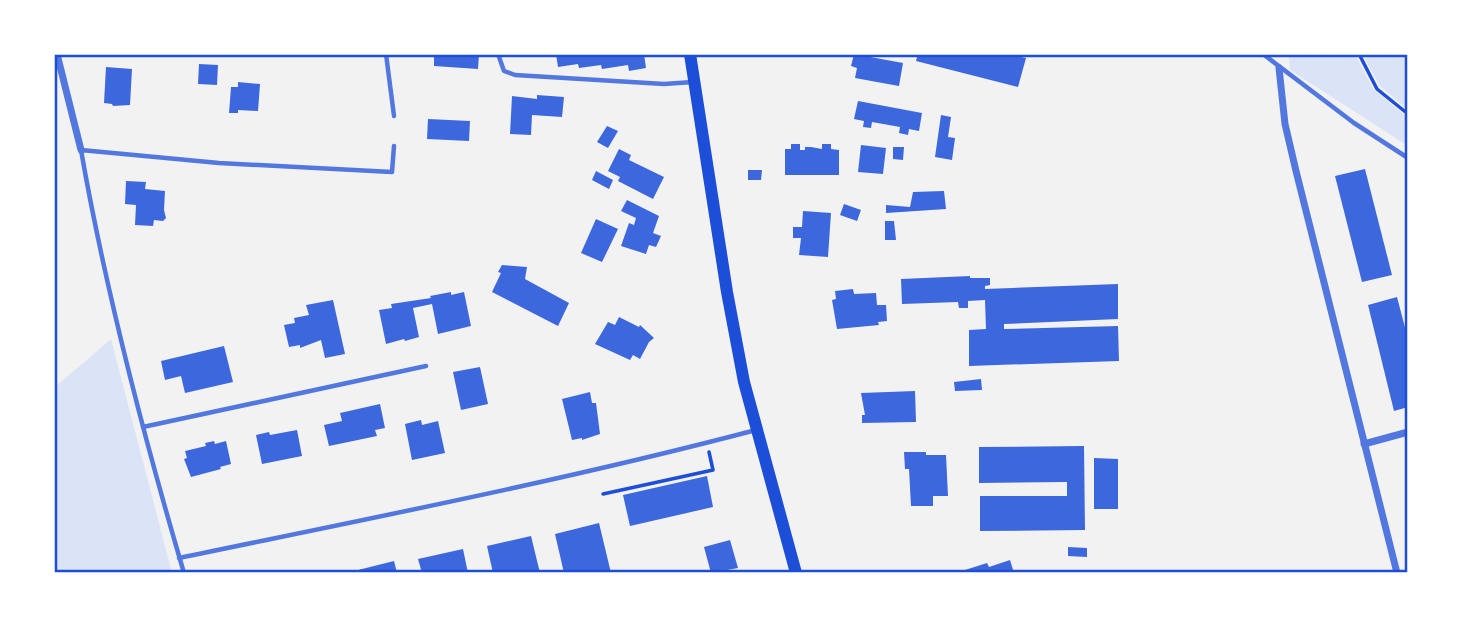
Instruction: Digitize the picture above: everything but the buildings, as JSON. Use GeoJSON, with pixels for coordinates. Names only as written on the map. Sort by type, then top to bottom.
{"type":"FeatureCollection","features":[{"type":"Feature","properties":{"kind":"main road"},"geometry":{"type":"LineString","coordinates":[[690,54],[727,292],[744,382],[796,573]]}},
{"type":"Feature","properties":{"kind":"street"},"geometry":{"type":"LineString","coordinates":[[57,54],[81,150]]}},
{"type":"Feature","properties":{"kind":"street"},"geometry":{"type":"LineString","coordinates":[[1279,68],[1290,148],[1397,573]]}},
{"type":"Feature","properties":{"kind":"street"},"geometry":{"type":"LineString","coordinates":[[1364,444],[1408,432]]}},
{"type":"Feature","properties":{"kind":"lane"},"geometry":{"type":"LineString","coordinates":[[386,54],[394,116]]}},
{"type":"Feature","properties":{"kind":"lane"},"geometry":{"type":"LineString","coordinates":[[498,54],[504,71],[515,75],[664,83],[694,82]]}},
{"type":"Feature","properties":{"kind":"lane"},"geometry":{"type":"LineString","coordinates":[[1263,54],[1354,123],[1408,158]]}},
{"type":"Feature","properties":{"kind":"lane"},"geometry":{"type":"LineString","coordinates":[[184,573],[143,427],[90,202],[81,150],[219,163],[391,172],[394,146]]}},
{"type":"Feature","properties":{"kind":"lane"},"geometry":{"type":"LineString","coordinates":[[143,427],[426,366]]}},
{"type":"Feature","properties":{"kind":"lane"},"geometry":{"type":"LineString","coordinates":[[179,558],[398,513],[708,444],[757,430]]}},
{"type":"Feature","properties":{"kind":"path"},"geometry":{"type":"LineString","coordinates":[[1359,54],[1377,89],[1408,114]]}},
{"type":"Feature","properties":{"kind":"path"},"geometry":{"type":"LineString","coordinates":[[603,494],[713,470],[708,444]]}},
{"type":"Feature","properties":{"kind":"shaded area"},"geometry":{"type":"Polygon","coordinates":[[[1289,54],[1355,54],[1373,89],[1408,118],[1408,146],[1290,70],[1289,54]]]}},
{"type":"Feature","properties":{"kind":"shaded area"},"geometry":{"type":"Polygon","coordinates":[[[1362,54],[1408,54],[1408,110],[1380,86],[1362,54]]]}},
{"type":"Feature","properties":{"kind":"shaded area"},"geometry":{"type":"Polygon","coordinates":[[[111,339],[172,573],[54,573],[54,388],[111,339]]]}}]}
